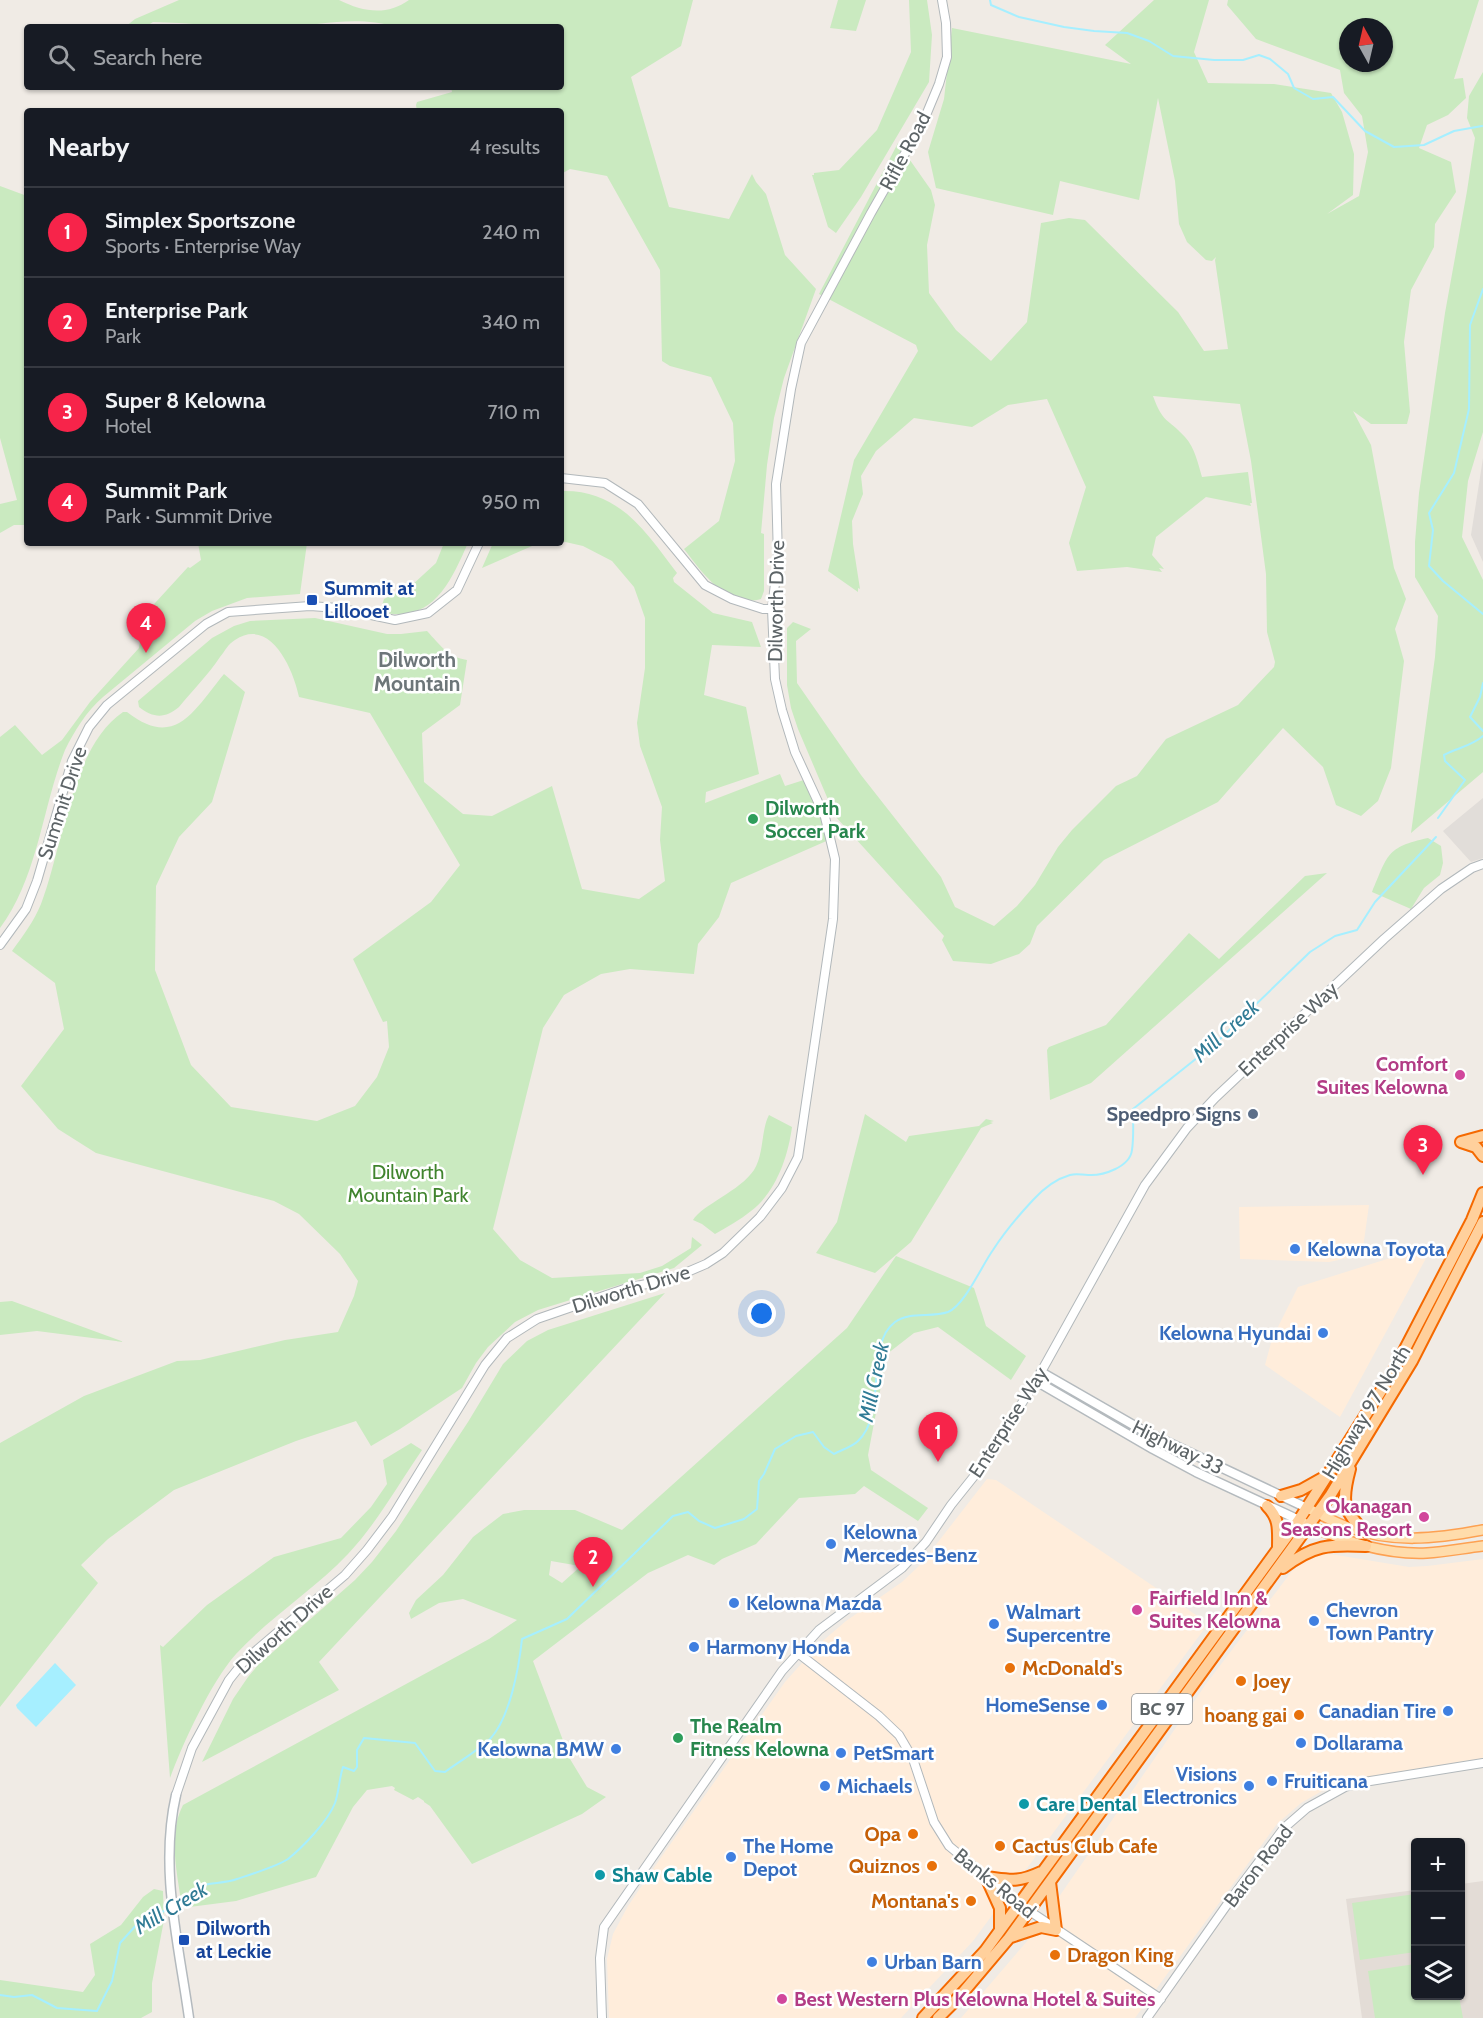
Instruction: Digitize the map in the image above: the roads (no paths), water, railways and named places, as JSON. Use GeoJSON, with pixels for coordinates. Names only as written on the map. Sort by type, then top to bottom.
{"type":"FeatureCollection","features":[{"type":"Feature","properties":{"kind":"highway"},"geometry":{"type":"LineString","coordinates":[[1483,1136],[1461,1142],[1476,1147],[1483,1156]]}},
{"type":"Feature","properties":{"kind":"highway","name":"Highway 97 North"},"geometry":{"type":"LineString","coordinates":[[938,2018],[960,1996],[1009,1938],[1273,1575],[1304,1523],[1307,1508],[1402,1355],[1472,1220],[1483,1193]]}},
{"type":"Feature","properties":{"kind":"highway","name":"Highway 97 North"},"geometry":{"type":"LineString","coordinates":[[923,2018],[985,1951],[1278,1548],[1318,1513],[1412,1361],[1483,1222]]}},
{"type":"Feature","properties":{"kind":"highway"},"geometry":{"type":"LineString","coordinates":[[1352,1460],[1345,1487],[1346,1508],[1352,1520],[1366,1532]]}},
{"type":"Feature","properties":{"kind":"highway"},"geometry":{"type":"LineString","coordinates":[[1281,1496],[1301,1490],[1329,1474]]}},
{"type":"Feature","properties":{"kind":"highway"},"geometry":{"type":"LineString","coordinates":[[1267,1506],[1275,1514],[1278,1523],[1278,1548]]}},
{"type":"Feature","properties":{"kind":"highway"},"geometry":{"type":"LineString","coordinates":[[1273,1575],[1300,1554],[1315,1548],[1335,1544],[1366,1546]]}},
{"type":"Feature","properties":{"kind":"highway"},"geometry":{"type":"LineString","coordinates":[[1225,1623],[1225,1641]]}},
{"type":"Feature","properties":{"kind":"highway"},"geometry":{"type":"LineString","coordinates":[[986,1877],[1011,1881],[1026,1879],[1044,1870]]}},
{"type":"Feature","properties":{"kind":"highway"},"geometry":{"type":"LineString","coordinates":[[986,1877],[1000,1908],[1000,1930]]}},
{"type":"Feature","properties":{"kind":"highway"},"geometry":{"type":"LineString","coordinates":[[1009,1938],[1041,1927],[1056,1930],[1050,1882]]}},
{"type":"Feature","properties":{"kind":"main road","name":"Highway 33"},"geometry":{"type":"LineString","coordinates":[[1041,1372],[1142,1430],[1345,1526],[1404,1539],[1426,1539],[1483,1530]]}},
{"type":"Feature","properties":{"kind":"main road","name":"Highway 33"},"geometry":{"type":"LineString","coordinates":[[1036,1381],[1196,1472],[1304,1523]]}},
{"type":"Feature","properties":{"kind":"main road"},"geometry":{"type":"LineString","coordinates":[[1304,1523],[1341,1539],[1366,1546],[1415,1553],[1480,1547]]}},
{"type":"Feature","properties":{"kind":"main road"},"geometry":{"type":"LineString","coordinates":[[1450,1550],[1483,1540]]}},
{"type":"Feature","properties":{"kind":"main road","name":"Dilworth Drive"},"geometry":{"type":"LineString","coordinates":[[176,1796],[168,1847],[168,1871],[189,2018]]}},
{"type":"Feature","properties":{"kind":"street","name":"Rifle Road"},"geometry":{"type":"LineString","coordinates":[[829,291],[924,120],[939,84],[946,57],[946,23],[942,0]]}},
{"type":"Feature","properties":{"kind":"street","name":"Dilworth Drive"},"geometry":{"type":"LineString","coordinates":[[176,1796],[192,1748],[229,1680],[245,1660],[345,1575],[367,1550],[392,1517],[485,1365],[507,1338],[537,1319],[627,1288],[671,1279],[706,1264],[723,1253],[760,1217],[782,1188],[798,1157],[833,919],[836,860],[825,817],[795,752],[775,679],[772,609],[778,558],[776,484],[791,388],[801,343],[829,291]]}},
{"type":"Feature","properties":{"kind":"street"},"geometry":{"type":"LineString","coordinates":[[564,478],[605,483],[638,504],[705,585],[732,599],[763,609],[772,609]]}},
{"type":"Feature","properties":{"kind":"street","name":"Summit Drive"},"geometry":{"type":"LineString","coordinates":[[0,945],[26,909],[37,881],[72,761],[88,727],[107,705],[206,624],[228,612],[310,606],[338,608],[395,620],[428,613],[457,590],[478,546]]}},
{"type":"Feature","properties":{"kind":"street","name":"Enterprise Way"},"geometry":{"type":"LineString","coordinates":[[602,2018],[600,1958],[604,1927],[782,1671],[819,1630],[902,1568],[926,1542],[951,1505],[987,1460],[1036,1381],[1145,1185],[1186,1128],[1392,932],[1441,889],[1472,868],[1483,864]]}},
{"type":"Feature","properties":{"kind":"street","name":"Banks Road"},"geometry":{"type":"LineString","coordinates":[[798,1653],[879,1716],[899,1735],[913,1759],[934,1822],[949,1846],[1019,1904],[1161,1999]]}},
{"type":"Feature","properties":{"kind":"street","name":"Baron Road"},"geometry":{"type":"LineString","coordinates":[[1147,2018],[1284,1828],[1307,1808],[1354,1784],[1483,1763]]}},
{"type":"Feature","properties":{"kind":"water"},"geometry":{"type":"Polygon","coordinates":[[[55,1663],[76,1685],[36,1727],[16,1705],[55,1663]]]}},
{"type":"Feature","properties":{"kind":"waterway"},"geometry":{"type":"LineString","coordinates":[[990,0],[991,5],[1019,17],[1064,27],[1127,33],[1149,41],[1173,56],[1243,60],[1259,55],[1270,59],[1288,74],[1294,88],[1313,99],[1333,97],[1365,131],[1394,147],[1424,145],[1454,131],[1482,126]]}},
{"type":"Feature","properties":{"kind":"waterway","name":"Mill Creek"},"geometry":{"type":"LineString","coordinates":[[1483,289],[1470,325],[1469,409],[1454,473],[1429,513],[1433,530],[1429,566],[1443,581],[1483,614]]}},
{"type":"Feature","properties":{"kind":"waterway","name":"Mill Creek"},"geometry":{"type":"LineString","coordinates":[[1483,683],[1480,697],[1470,717],[1483,731]]}},
{"type":"Feature","properties":{"kind":"waterway","name":"Mill Creek"},"geometry":{"type":"LineString","coordinates":[[1438,818],[1465,780],[1445,761],[1444,755],[1483,736]]}},
{"type":"Feature","properties":{"kind":"waterway","name":"Mill Creek"},"geometry":{"type":"LineString","coordinates":[[174,1907],[182,1905],[187,1896],[199,1887],[256,1873],[283,1862],[294,1854],[332,1810],[343,1767],[354,1771],[357,1767],[357,1750],[364,1738],[415,1743],[435,1771],[445,1772],[479,1748],[497,1730],[508,1706],[519,1663],[522,1639],[567,1619],[673,1516],[688,1512],[699,1521],[715,1528],[744,1519],[757,1509],[759,1481],[775,1449],[796,1436],[813,1432],[824,1447],[834,1454],[856,1443],[867,1429],[872,1414],[880,1346],[886,1333],[895,1322],[907,1317],[941,1314],[954,1308],[967,1293],[1007,1231],[1033,1200],[1050,1185],[1073,1174],[1094,1175],[1121,1166],[1132,1150],[1133,1109],[1217,1042],[1310,952],[1335,936],[1357,930],[1375,902],[1436,837]]}},
{"type":"Feature","properties":{"kind":"waterway","name":"Mill Creek"},"geometry":{"type":"LineString","coordinates":[[0,1995],[14,1997],[32,1995],[57,2008],[97,2011],[112,1981],[120,1943],[140,1921],[169,1909]]}},
{"type":"Feature","properties":{"kind":"place","name":"Summit at Lillooet"},"geometry":{"type":"Point","coordinates":[312,600]}},
{"type":"Feature","properties":{"kind":"place","name":"Summit Park"},"geometry":{"type":"Point","coordinates":[146,653]}},
{"type":"Feature","properties":{"kind":"place","name":"Dilworth Soccer Park"},"geometry":{"type":"Point","coordinates":[753,819]}},
{"type":"Feature","properties":{"kind":"place","name":"Comfort Suites Kelowna"},"geometry":{"type":"Point","coordinates":[1460,1075]}},
{"type":"Feature","properties":{"kind":"place","name":"Speedpro Signs"},"geometry":{"type":"Point","coordinates":[1253,1114]}},
{"type":"Feature","properties":{"kind":"place","name":"Super 8 Kelowna"},"geometry":{"type":"Point","coordinates":[1423,1175]}},
{"type":"Feature","properties":{"kind":"place","name":"Kelowna Toyota"},"geometry":{"type":"Point","coordinates":[1295,1249]}},
{"type":"Feature","properties":{"kind":"place","name":"Kelowna Hyundai"},"geometry":{"type":"Point","coordinates":[1323,1333]}},
{"type":"Feature","properties":{"kind":"place","name":"Simplex Sportszone"},"geometry":{"type":"Point","coordinates":[938,1462]}},
{"type":"Feature","properties":{"kind":"place","name":"Okanagan Seasons Resort"},"geometry":{"type":"Point","coordinates":[1424,1517]}},
{"type":"Feature","properties":{"kind":"place","name":"Kelowna Mercedes-Benz"},"geometry":{"type":"Point","coordinates":[831,1544]}},
{"type":"Feature","properties":{"kind":"place","name":"Enterprise Park"},"geometry":{"type":"Point","coordinates":[593,1587]}},
{"type":"Feature","properties":{"kind":"place","name":"Kelowna Mazda"},"geometry":{"type":"Point","coordinates":[734,1603]}},
{"type":"Feature","properties":{"kind":"place","name":"Fairfield Inn & Suites Kelowna"},"geometry":{"type":"Point","coordinates":[1137,1610]}},
{"type":"Feature","properties":{"kind":"place","name":"Chevron Town Pantry"},"geometry":{"type":"Point","coordinates":[1314,1621]}},
{"type":"Feature","properties":{"kind":"place","name":"Walmart Supercentre"},"geometry":{"type":"Point","coordinates":[994,1624]}},
{"type":"Feature","properties":{"kind":"place","name":"Harmony Honda"},"geometry":{"type":"Point","coordinates":[694,1647]}},
{"type":"Feature","properties":{"kind":"place","name":"McDonald's"},"geometry":{"type":"Point","coordinates":[1010,1668]}},
{"type":"Feature","properties":{"kind":"place","name":"Joey"},"geometry":{"type":"Point","coordinates":[1241,1681]}},
{"type":"Feature","properties":{"kind":"place","name":"HomeSense"},"geometry":{"type":"Point","coordinates":[1102,1705]}},
{"type":"Feature","properties":{"kind":"place","name":"Canadian Tire"},"geometry":{"type":"Point","coordinates":[1448,1711]}},
{"type":"Feature","properties":{"kind":"place","name":"hoang gai"},"geometry":{"type":"Point","coordinates":[1299,1715]}},
{"type":"Feature","properties":{"kind":"place","name":"The Realm Fitness Kelowna"},"geometry":{"type":"Point","coordinates":[678,1738]}},
{"type":"Feature","properties":{"kind":"place","name":"Dollarama"},"geometry":{"type":"Point","coordinates":[1301,1743]}},
{"type":"Feature","properties":{"kind":"place","name":"Kelowna BMW"},"geometry":{"type":"Point","coordinates":[616,1749]}},
{"type":"Feature","properties":{"kind":"place","name":"PetSmart"},"geometry":{"type":"Point","coordinates":[841,1753]}},
{"type":"Feature","properties":{"kind":"place","name":"Fruiticana"},"geometry":{"type":"Point","coordinates":[1272,1781]}},
{"type":"Feature","properties":{"kind":"place","name":"Michaels"},"geometry":{"type":"Point","coordinates":[825,1786]}},
{"type":"Feature","properties":{"kind":"place","name":"Visions Electronics"},"geometry":{"type":"Point","coordinates":[1249,1786]}},
{"type":"Feature","properties":{"kind":"place","name":"Care Dental"},"geometry":{"type":"Point","coordinates":[1024,1804]}},
{"type":"Feature","properties":{"kind":"place","name":"Opa"},"geometry":{"type":"Point","coordinates":[913,1834]}},
{"type":"Feature","properties":{"kind":"place","name":"Cactus Club Cafe"},"geometry":{"type":"Point","coordinates":[1000,1846]}},
{"type":"Feature","properties":{"kind":"place","name":"The Home Depot"},"geometry":{"type":"Point","coordinates":[731,1857]}},
{"type":"Feature","properties":{"kind":"place","name":"Quiznos"},"geometry":{"type":"Point","coordinates":[932,1866]}},
{"type":"Feature","properties":{"kind":"place","name":"Shaw Cable"},"geometry":{"type":"Point","coordinates":[600,1875]}},
{"type":"Feature","properties":{"kind":"place","name":"Montana's"},"geometry":{"type":"Point","coordinates":[971,1901]}},
{"type":"Feature","properties":{"kind":"place","name":"Dilworth at Leckie"},"geometry":{"type":"Point","coordinates":[184,1940]}},
{"type":"Feature","properties":{"kind":"place","name":"Dragon King"},"geometry":{"type":"Point","coordinates":[1055,1955]}},
{"type":"Feature","properties":{"kind":"place","name":"Urban Barn"},"geometry":{"type":"Point","coordinates":[872,1962]}},
{"type":"Feature","properties":{"kind":"place","name":"Best Western Plus Kelowna Hotel & Suites"},"geometry":{"type":"Point","coordinates":[782,1999]}},
{"type":"Feature","properties":{"kind":"district","name":"Dilworth Mountain"},"geometry":{"type":"Point","coordinates":[417,672]}},
{"type":"Feature","properties":{"kind":"park label","name":"Dilworth Mountain Park"},"geometry":{"type":"Point","coordinates":[408,1184]}}]}
